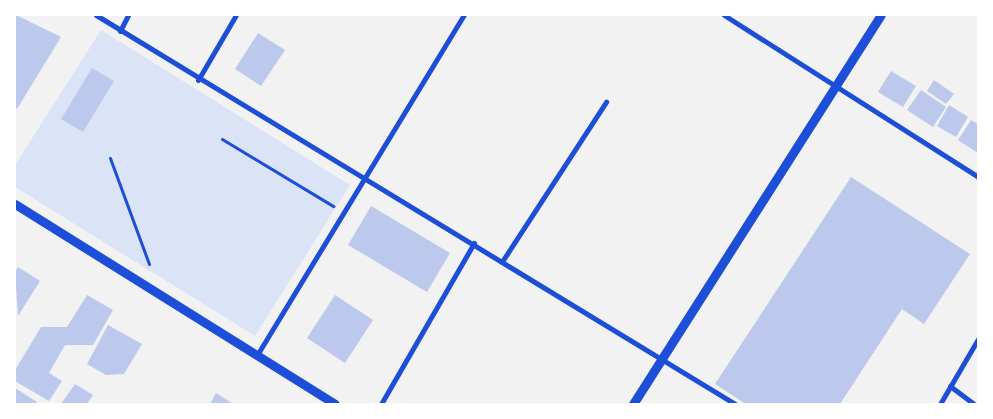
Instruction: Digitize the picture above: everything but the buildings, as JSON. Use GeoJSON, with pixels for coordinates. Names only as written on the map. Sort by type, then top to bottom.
{"type":"FeatureCollection","features":[{"type":"Feature","properties":{"kind":"street"},"geometry":{"type":"LineString","coordinates":[[96,15],[198,80],[503,260],[735,404]]}},
{"type":"Feature","properties":{"kind":"street"},"geometry":{"type":"LineString","coordinates":[[120,31],[128,15]]}},
{"type":"Feature","properties":{"kind":"street"},"geometry":{"type":"LineString","coordinates":[[198,80],[236,15]]}},
{"type":"Feature","properties":{"kind":"street"},"geometry":{"type":"LineString","coordinates":[[258,355],[464,15]]}},
{"type":"Feature","properties":{"kind":"street"},"geometry":{"type":"LineString","coordinates":[[724,15],[978,177]]}},
{"type":"Feature","properties":{"kind":"street"},"geometry":{"type":"LineString","coordinates":[[633,404],[660,357],[836,88],[881,15]]}},
{"type":"Feature","properties":{"kind":"street"},"geometry":{"type":"LineString","coordinates":[[503,260],[606,102]]}},
{"type":"Feature","properties":{"kind":"street"},"geometry":{"type":"LineString","coordinates":[[15,204],[336,404]]}},
{"type":"Feature","properties":{"kind":"street"},"geometry":{"type":"LineString","coordinates":[[381,404],[474,243]]}},
{"type":"Feature","properties":{"kind":"street"},"geometry":{"type":"LineString","coordinates":[[940,404],[978,339]]}},
{"type":"Feature","properties":{"kind":"street"},"geometry":{"type":"LineString","coordinates":[[950,386],[974,404]]}},
{"type":"Feature","properties":{"kind":"path"},"geometry":{"type":"LineString","coordinates":[[222,139],[334,206]]}},
{"type":"Feature","properties":{"kind":"path"},"geometry":{"type":"LineString","coordinates":[[110,158],[149,264]]}},
{"type":"Feature","properties":{"kind":"shaded area"},"geometry":{"type":"Polygon","coordinates":[[[101,30],[350,185],[255,336],[15,187],[15,165],[101,30]]]}}]}
